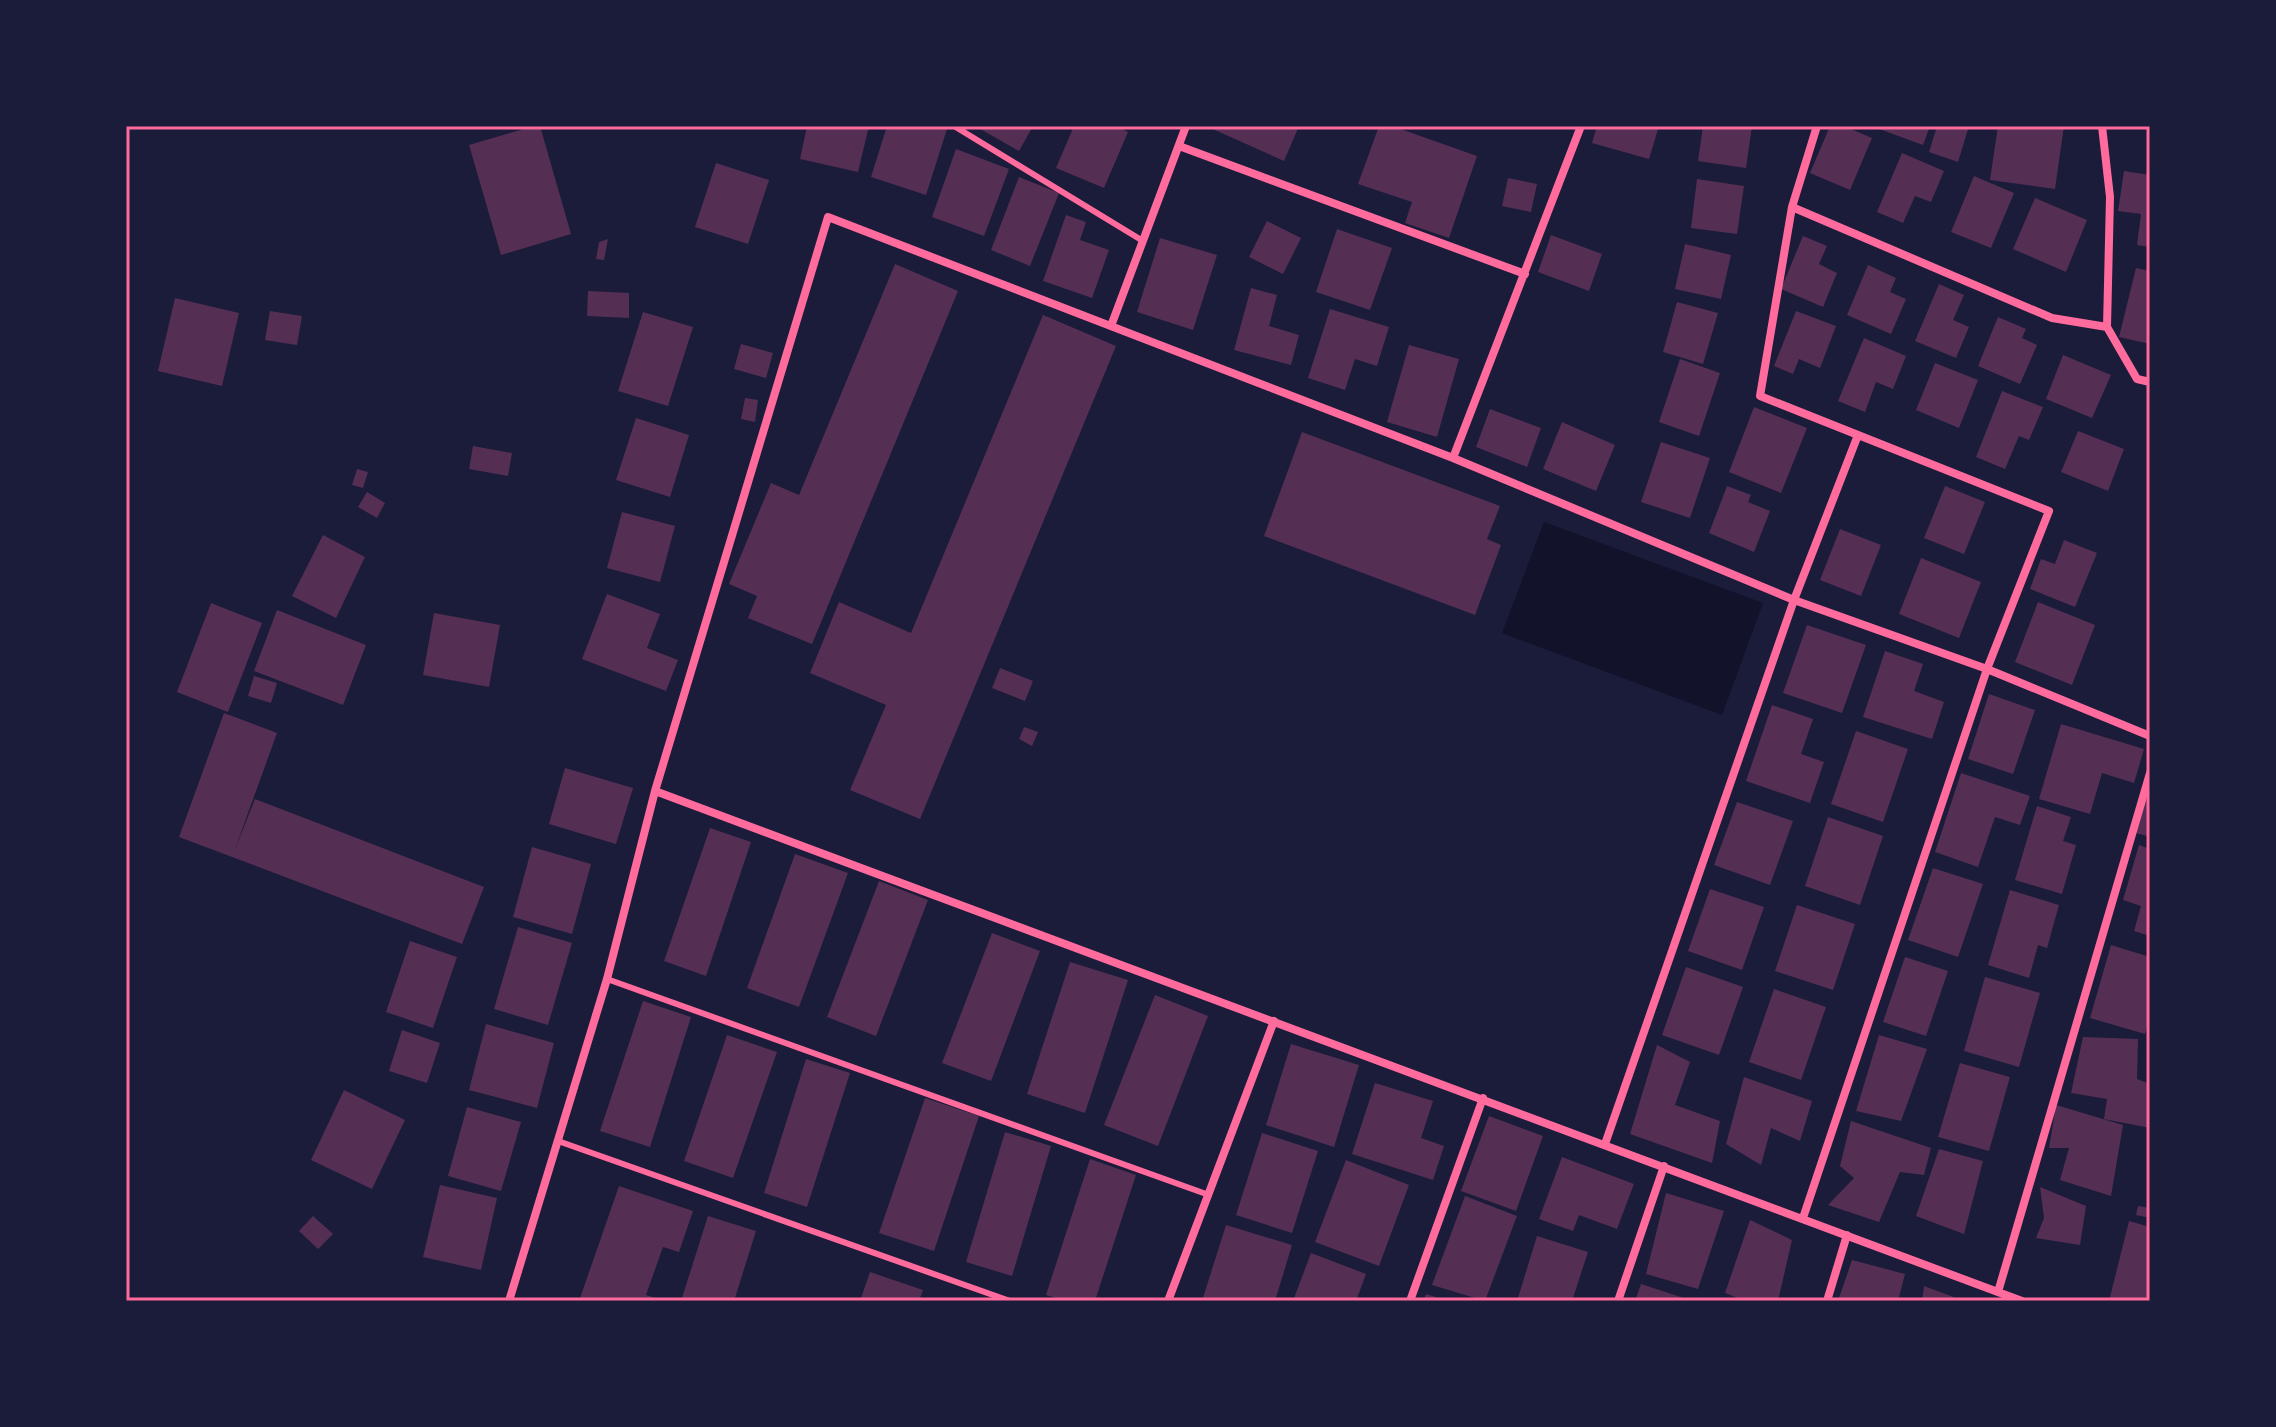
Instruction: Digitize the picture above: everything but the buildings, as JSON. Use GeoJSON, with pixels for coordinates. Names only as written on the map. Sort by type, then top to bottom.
{"type":"FeatureCollection","features":[{"type":"Feature","properties":{"kind":"street"},"geometry":{"type":"LineString","coordinates":[[1111,326],[1186,126]]}},
{"type":"Feature","properties":{"kind":"street"},"geometry":{"type":"LineString","coordinates":[[1453,458],[1581,126]]}},
{"type":"Feature","properties":{"kind":"street"},"geometry":{"type":"LineString","coordinates":[[1803,1218],[1987,669],[2049,511],[1760,396],[1792,207],[1817,126]]}},
{"type":"Feature","properties":{"kind":"street"},"geometry":{"type":"LineString","coordinates":[[2102,126],[2110,197],[2107,327],[2137,379],[2150,382]]}},
{"type":"Feature","properties":{"kind":"street"},"geometry":{"type":"LineString","coordinates":[[1179,146],[1525,274]]}},
{"type":"Feature","properties":{"kind":"street"},"geometry":{"type":"LineString","coordinates":[[1792,207],[2052,318],[2107,327]]}},
{"type":"Feature","properties":{"kind":"street"},"geometry":{"type":"LineString","coordinates":[[509,1301],[607,979],[655,791],[828,217],[1453,458],[1794,600],[1987,669],[2150,736]]}},
{"type":"Feature","properties":{"kind":"street"},"geometry":{"type":"LineString","coordinates":[[1605,1144],[1794,600],[1858,435]]}},
{"type":"Feature","properties":{"kind":"street"},"geometry":{"type":"LineString","coordinates":[[1998,1292],[2150,773]]}},
{"type":"Feature","properties":{"kind":"street"},"geometry":{"type":"LineString","coordinates":[[655,791],[2022,1301]]}},
{"type":"Feature","properties":{"kind":"street"},"geometry":{"type":"LineString","coordinates":[[1168,1301],[1274,1021]]}},
{"type":"Feature","properties":{"kind":"street"},"geometry":{"type":"LineString","coordinates":[[1410,1301],[1483,1098]]}},
{"type":"Feature","properties":{"kind":"street"},"geometry":{"type":"LineString","coordinates":[[1618,1301],[1664,1166]]}},
{"type":"Feature","properties":{"kind":"street"},"geometry":{"type":"LineString","coordinates":[[1827,1301],[1847,1235]]}},
{"type":"Feature","properties":{"kind":"lane"},"geometry":{"type":"LineString","coordinates":[[954,126],[1143,241]]}},
{"type":"Feature","properties":{"kind":"lane"},"geometry":{"type":"LineString","coordinates":[[607,979],[1209,1195]]}},
{"type":"Feature","properties":{"kind":"lane"},"geometry":{"type":"LineString","coordinates":[[558,1141],[1010,1301]]}},
{"type":"Feature","properties":{"kind":"shaded area"},"geometry":{"type":"Polygon","coordinates":[[[1544,522],[1763,603],[1722,715],[1502,633],[1544,522]]]}}]}
